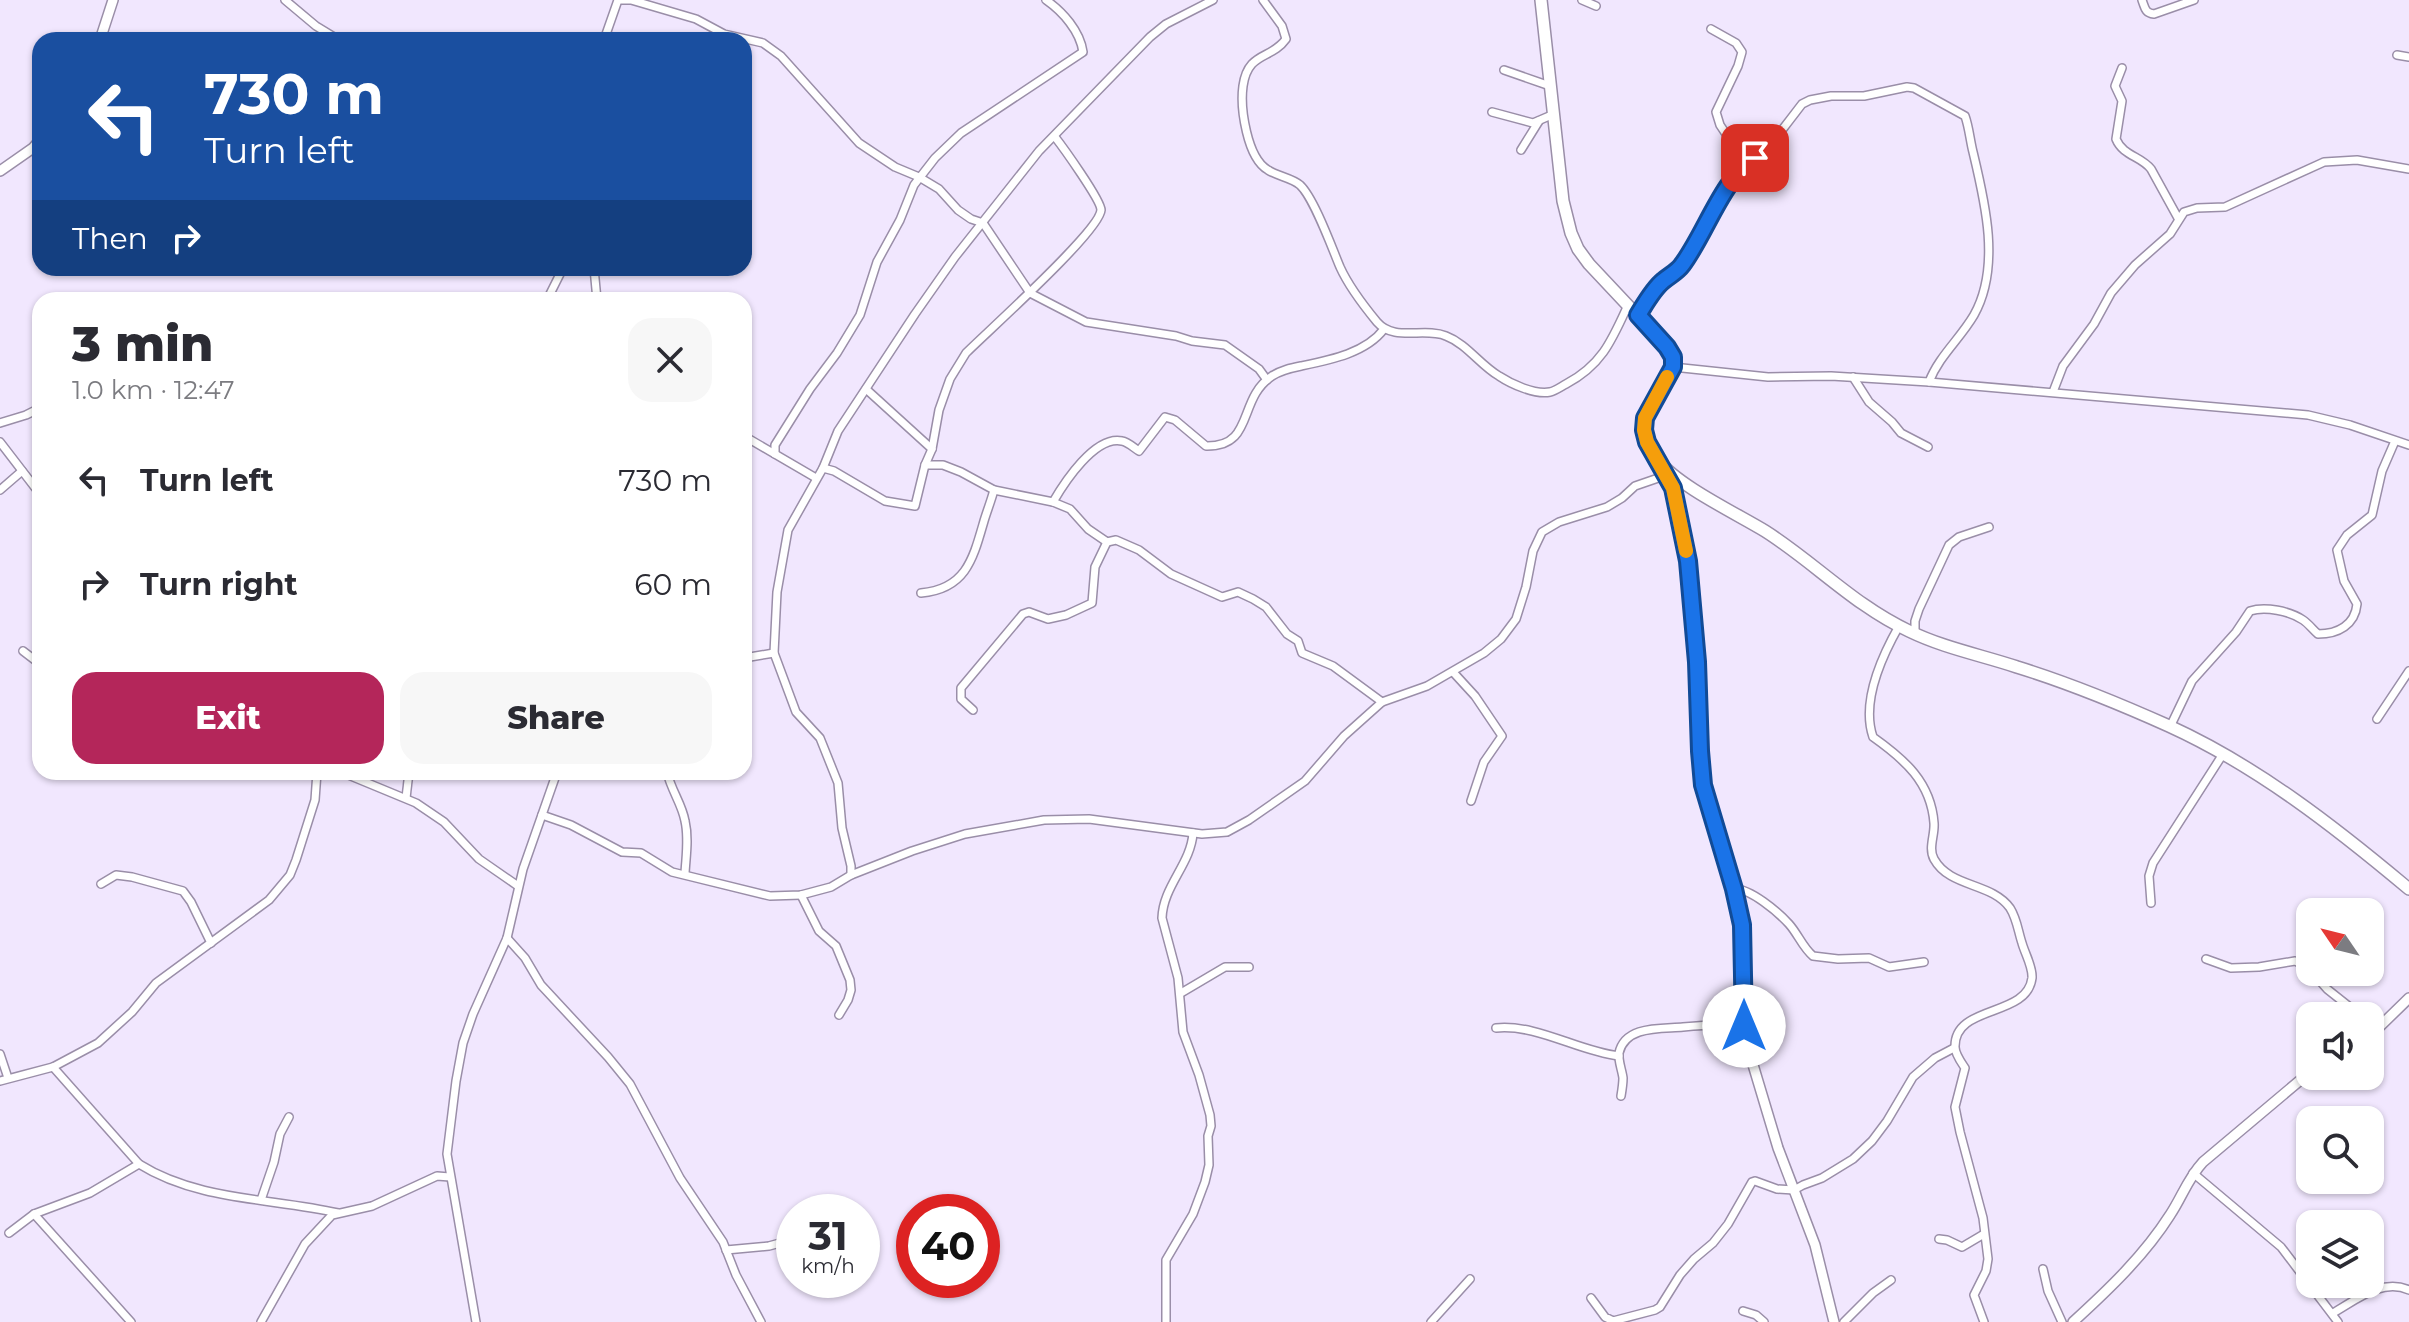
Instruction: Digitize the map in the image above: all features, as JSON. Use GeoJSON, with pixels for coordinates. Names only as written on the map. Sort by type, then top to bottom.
{"type":"FeatureCollection","features":[{"type":"Feature","properties":{"kind":"main road"},"geometry":{"type":"LineString","coordinates":[[1541,0],[1563,201],[1571,233],[1589,264],[1673,357],[1673,367],[1645,418],[1647,442],[1660,463],[1687,485],[1768,533],[1856,599],[1900,627],[1945,647],[2066,683],[2170,727],[2223,754],[2324,821],[2409,889]]}},
{"type":"Feature","properties":{"kind":"street"},"geometry":{"type":"LineString","coordinates":[[103,32],[113,0]]}},
{"type":"Feature","properties":{"kind":"street"},"geometry":{"type":"LineString","coordinates":[[285,0],[326,32]]}},
{"type":"Feature","properties":{"kind":"street"},"geometry":{"type":"LineString","coordinates":[[607,32],[619,0],[631,0],[696,19],[720,32]]}},
{"type":"Feature","properties":{"kind":"street"},"geometry":{"type":"LineString","coordinates":[[775,454],[775,445],[860,315],[877,262],[919,177],[961,133],[1083,52],[1080,38],[1063,14],[1046,0]]}},
{"type":"Feature","properties":{"kind":"street"},"geometry":{"type":"LineString","coordinates":[[851,875],[838,783],[820,738],[796,712],[774,653],[777,592],[785,541],[823,468],[838,431],[915,314],[1039,151],[1150,37],[1166,24],[1213,0]]}},
{"type":"Feature","properties":{"kind":"street"},"geometry":{"type":"LineString","coordinates":[[1263,0],[1282,26],[1286,39],[1282,45],[1258,58],[1246,75],[1242,103],[1254,154],[1265,169],[1300,185],[1352,291],[1384,329],[1447,336],[1498,376],[1528,389],[1550,392],[1599,360],[1614,337],[1628,305]]}},
{"type":"Feature","properties":{"kind":"street"},"geometry":{"type":"LineString","coordinates":[[1582,0],[1596,6]]}},
{"type":"Feature","properties":{"kind":"street"},"geometry":{"type":"LineString","coordinates":[[2142,0],[2145,10],[2154,14],[2194,0]]}},
{"type":"Feature","properties":{"kind":"street"},"geometry":{"type":"LineString","coordinates":[[1711,29],[1736,43],[1742,52],[1716,112],[1720,125],[1746,164]]}},
{"type":"Feature","properties":{"kind":"street"},"geometry":{"type":"LineString","coordinates":[[752,40],[763,43],[781,56],[859,143],[895,167],[939,189],[958,210],[983,223],[1030,293],[1086,322],[1225,345],[1259,369],[1267,380]]}},
{"type":"Feature","properties":{"kind":"street"},"geometry":{"type":"LineString","coordinates":[[2397,55],[2409,57]]}},
{"type":"Feature","properties":{"kind":"street"},"geometry":{"type":"LineString","coordinates":[[2122,68],[2115,86],[2122,101],[2116,139],[2118,145],[2147,163],[2178,218]]}},
{"type":"Feature","properties":{"kind":"street"},"geometry":{"type":"LineString","coordinates":[[1504,70],[1550,86]]}},
{"type":"Feature","properties":{"kind":"street"},"geometry":{"type":"LineString","coordinates":[[1638,315],[1663,281],[1681,266],[1732,180],[1772,143],[1798,108],[1810,100],[1831,96],[1864,96],[1907,87],[1965,116],[1979,177],[1989,256],[1980,302],[1939,361],[1929,382]]}},
{"type":"Feature","properties":{"kind":"street"},"geometry":{"type":"LineString","coordinates":[[1492,112],[1527,122],[1539,121],[1554,114]]}},
{"type":"Feature","properties":{"kind":"street"},"geometry":{"type":"LineString","coordinates":[[1521,150],[1539,121]]}},
{"type":"Feature","properties":{"kind":"street"},"geometry":{"type":"LineString","coordinates":[[823,468],[834,471],[885,501],[915,506],[932,449],[939,410],[956,368],[966,353],[1030,293],[1083,237],[1101,209],[1055,137]]}},
{"type":"Feature","properties":{"kind":"street"},"geometry":{"type":"LineString","coordinates":[[0,171],[32,149]]}},
{"type":"Feature","properties":{"kind":"street"},"geometry":{"type":"LineString","coordinates":[[2053,392],[2063,366],[2094,324],[2111,293],[2135,265],[2170,234],[2178,218],[2190,210],[2214,209],[2237,202],[2324,162],[2357,160],[2409,169]]}},
{"type":"Feature","properties":{"kind":"street"},"geometry":{"type":"LineString","coordinates":[[1053,502],[1073,471],[1097,449],[1109,441],[1123,441],[1139,451],[1165,417],[1175,420],[1206,446],[1228,443],[1241,429],[1253,396],[1267,380],[1286,370],[1367,345],[1384,329]]}},
{"type":"Feature","properties":{"kind":"street"},"geometry":{"type":"LineString","coordinates":[[1673,367],[1768,377],[1853,377],[1929,382],[2308,415],[2409,445]]}},
{"type":"Feature","properties":{"kind":"street"},"geometry":{"type":"LineString","coordinates":[[1853,377],[1869,402],[1901,433],[1928,447]]}},
{"type":"Feature","properties":{"kind":"street"},"geometry":{"type":"LineString","coordinates":[[866,389],[932,449]]}},
{"type":"Feature","properties":{"kind":"street"},"geometry":{"type":"LineString","coordinates":[[0,423],[32,412]]}},
{"type":"Feature","properties":{"kind":"street"},"geometry":{"type":"LineString","coordinates":[[752,441],[816,478]]}},
{"type":"Feature","properties":{"kind":"street"},"geometry":{"type":"LineString","coordinates":[[2170,727],[2192,681],[2236,632],[2250,611],[2279,611],[2295,616],[2318,634],[2339,630],[2354,617],[2357,604],[2344,581],[2337,550],[2347,535],[2372,515],[2382,471],[2395,441]]}},
{"type":"Feature","properties":{"kind":"street"},"geometry":{"type":"LineString","coordinates":[[0,442],[32,484]]}},
{"type":"Feature","properties":{"kind":"street"},"geometry":{"type":"LineString","coordinates":[[1660,463],[1673,488],[1688,561],[1703,785],[1742,925],[1744,1026],[1758,1083],[1815,1245],[1834,1322]]}},
{"type":"Feature","properties":{"kind":"street"},"geometry":{"type":"LineString","coordinates":[[925,465],[943,465],[994,490],[1053,502],[1070,509],[1088,529],[1107,542],[1116,540],[1139,550],[1171,574],[1222,597],[1238,592],[1253,599],[1266,607],[1287,634],[1298,641],[1302,653],[1333,666],[1382,702]]}},
{"type":"Feature","properties":{"kind":"street"},"geometry":{"type":"LineString","coordinates":[[0,490],[22,471]]}},
{"type":"Feature","properties":{"kind":"street"},"geometry":{"type":"LineString","coordinates":[[542,815],[571,825],[622,852],[641,853],[672,872],[770,896],[801,895],[831,887],[851,875],[950,838],[1044,820],[1068,818],[1193,833],[1227,832],[1305,781],[1344,736],[1382,702],[1427,686],[1484,653],[1501,639],[1510,629],[1526,587],[1533,551],[1542,532],[1559,522],[1607,507],[1635,486],[1667,475]]}},
{"type":"Feature","properties":{"kind":"street"},"geometry":{"type":"LineString","coordinates":[[921,593],[941,589],[963,572],[978,547],[994,490]]}},
{"type":"Feature","properties":{"kind":"street"},"geometry":{"type":"LineString","coordinates":[[1915,634],[1919,609],[1949,545],[1959,537],[1989,527]]}},
{"type":"Feature","properties":{"kind":"street"},"geometry":{"type":"LineString","coordinates":[[973,710],[961,699],[961,688],[1023,614],[1029,612],[1048,619],[1092,603],[1095,567],[1107,542]]}},
{"type":"Feature","properties":{"kind":"street"},"geometry":{"type":"LineString","coordinates":[[1919,609],[1900,627],[1889,645],[1874,686],[1870,727],[1873,737],[1887,745],[1913,769],[1924,787],[1935,826],[1934,859],[1950,877],[1978,887],[2007,904],[2017,921],[2032,970],[2030,985],[2021,998],[2000,1009],[1976,1016],[1957,1035],[1954,1048],[1965,1068],[1955,1107],[1983,1218],[1988,1265],[1974,1295],[1984,1322]]}},
{"type":"Feature","properties":{"kind":"street"},"geometry":{"type":"LineString","coordinates":[[23,651],[32,658]]}},
{"type":"Feature","properties":{"kind":"street"},"geometry":{"type":"LineString","coordinates":[[752,657],[774,653]]}},
{"type":"Feature","properties":{"kind":"street"},"geometry":{"type":"LineString","coordinates":[[2377,719],[2409,671]]}},
{"type":"Feature","properties":{"kind":"street"},"geometry":{"type":"LineString","coordinates":[[1453,672],[1475,696],[1502,736],[1484,762],[1471,801]]}},
{"type":"Feature","properties":{"kind":"street"},"geometry":{"type":"LineString","coordinates":[[2151,903],[2149,870],[2223,754]]}},
{"type":"Feature","properties":{"kind":"street"},"geometry":{"type":"LineString","coordinates":[[0,1054],[4,1079],[53,1067],[98,1043],[132,1012],[156,983],[269,900],[290,875],[311,815],[317,780]]}},
{"type":"Feature","properties":{"kind":"street"},"geometry":{"type":"LineString","coordinates":[[361,780],[406,798],[444,822],[469,850],[518,886]]}},
{"type":"Feature","properties":{"kind":"street"},"geometry":{"type":"LineString","coordinates":[[406,798],[408,780]]}},
{"type":"Feature","properties":{"kind":"street"},"geometry":{"type":"LineString","coordinates":[[476,1322],[447,1154],[456,1081],[463,1043],[507,938],[518,886],[554,780]]}},
{"type":"Feature","properties":{"kind":"street"},"geometry":{"type":"LineString","coordinates":[[669,780],[688,836],[685,873]]}},
{"type":"Feature","properties":{"kind":"street"},"geometry":{"type":"LineString","coordinates":[[1166,1322],[1166,1260],[1193,1214],[1209,1165],[1210,1115],[1183,1032],[1181,993],[1163,928],[1162,910],[1171,884],[1192,847],[1193,833]]}},
{"type":"Feature","properties":{"kind":"street"},"geometry":{"type":"LineString","coordinates":[[101,884],[116,875],[183,891],[211,943]]}},
{"type":"Feature","properties":{"kind":"street"},"geometry":{"type":"LineString","coordinates":[[1734,889],[1742,888],[1750,892],[1782,917],[1813,956],[1869,958],[1889,967],[1924,962]]}},
{"type":"Feature","properties":{"kind":"street"},"geometry":{"type":"LineString","coordinates":[[801,895],[819,931],[836,946],[850,980],[848,1000],[839,1015]]}},
{"type":"Feature","properties":{"kind":"street"},"geometry":{"type":"LineString","coordinates":[[507,938],[525,958],[541,985],[630,1084],[680,1178],[717,1232],[761,1322]]}},
{"type":"Feature","properties":{"kind":"street"},"geometry":{"type":"LineString","coordinates":[[2206,959],[2231,968],[2296,961]]}},
{"type":"Feature","properties":{"kind":"street"},"geometry":{"type":"LineString","coordinates":[[1181,993],[1225,967],[1249,967]]}},
{"type":"Feature","properties":{"kind":"street"},"geometry":{"type":"LineString","coordinates":[[2324,986],[2343,1002]]}},
{"type":"Feature","properties":{"kind":"street"},"geometry":{"type":"LineString","coordinates":[[2384,1020],[2409,998]]}},
{"type":"Feature","properties":{"kind":"street"},"geometry":{"type":"LineString","coordinates":[[1621,1096],[1623,1076],[1619,1056],[1628,1039],[1649,1028],[1714,1023],[1744,1026]]}},
{"type":"Feature","properties":{"kind":"street"},"geometry":{"type":"LineString","coordinates":[[1496,1028],[1514,1027],[1619,1056]]}},
{"type":"Feature","properties":{"kind":"street"},"geometry":{"type":"LineString","coordinates":[[1591,1298],[1605,1317],[1613,1321],[1660,1307],[1688,1266],[1728,1224],[1752,1182],[1794,1190],[1822,1178],[1853,1159],[1887,1121],[1913,1077],[1935,1058],[1954,1048]]}},
{"type":"Feature","properties":{"kind":"street"},"geometry":{"type":"LineString","coordinates":[[53,1067],[139,1164],[154,1173],[214,1193],[338,1213]]}},
{"type":"Feature","properties":{"kind":"street"},"geometry":{"type":"LineString","coordinates":[[2073,1322],[2147,1247],[2203,1162],[2296,1083]]}},
{"type":"Feature","properties":{"kind":"street"},"geometry":{"type":"LineString","coordinates":[[261,1200],[280,1134],[289,1117]]}},
{"type":"Feature","properties":{"kind":"street"},"geometry":{"type":"LineString","coordinates":[[429,1179],[437,1173],[447,1154]]}},
{"type":"Feature","properties":{"kind":"street"},"geometry":{"type":"LineString","coordinates":[[9,1233],[34,1214],[90,1193],[139,1164]]}},
{"type":"Feature","properties":{"kind":"street"},"geometry":{"type":"LineString","coordinates":[[2193,1173],[2281,1247],[2338,1322]]}},
{"type":"Feature","properties":{"kind":"street"},"geometry":{"type":"LineString","coordinates":[[261,1322],[305,1244],[332,1215],[372,1206],[441,1175],[450,1177]]}},
{"type":"Feature","properties":{"kind":"street"},"geometry":{"type":"LineString","coordinates":[[34,1214],[131,1322]]}},
{"type":"Feature","properties":{"kind":"street"},"geometry":{"type":"LineString","coordinates":[[1939,1239],[1962,1247],[1984,1234]]}},
{"type":"Feature","properties":{"kind":"street"},"geometry":{"type":"LineString","coordinates":[[726,1250],[776,1244]]}},
{"type":"Feature","properties":{"kind":"street"},"geometry":{"type":"LineString","coordinates":[[2043,1269],[2048,1291],[2062,1322]]}},
{"type":"Feature","properties":{"kind":"street"},"geometry":{"type":"LineString","coordinates":[[1431,1322],[1470,1279]]}},
{"type":"Feature","properties":{"kind":"street"},"geometry":{"type":"LineString","coordinates":[[1844,1322],[1891,1280]]}},
{"type":"Feature","properties":{"kind":"street"},"geometry":{"type":"LineString","coordinates":[[2333,1313],[2383,1287],[2394,1285],[2409,1290]]}},
{"type":"Feature","properties":{"kind":"street"},"geometry":{"type":"LineString","coordinates":[[1743,1311],[1756,1315],[1764,1322]]}},
{"type":"Feature","properties":{"kind":"slow traffic"},"geometry":{"type":"LineString","coordinates":[[1667,377],[1645,418],[1644,430],[1647,442],[1673,488],[1686,551]]}},
{"type":"Feature","properties":{"kind":"route"},"geometry":{"type":"LineString","coordinates":[[1744,1026],[1742,925],[1703,785],[1688,561],[1673,488],[1647,442],[1644,430],[1645,418],[1673,367],[1673,357],[1638,315],[1663,281],[1681,266],[1739,170],[1755,158]]}}]}
